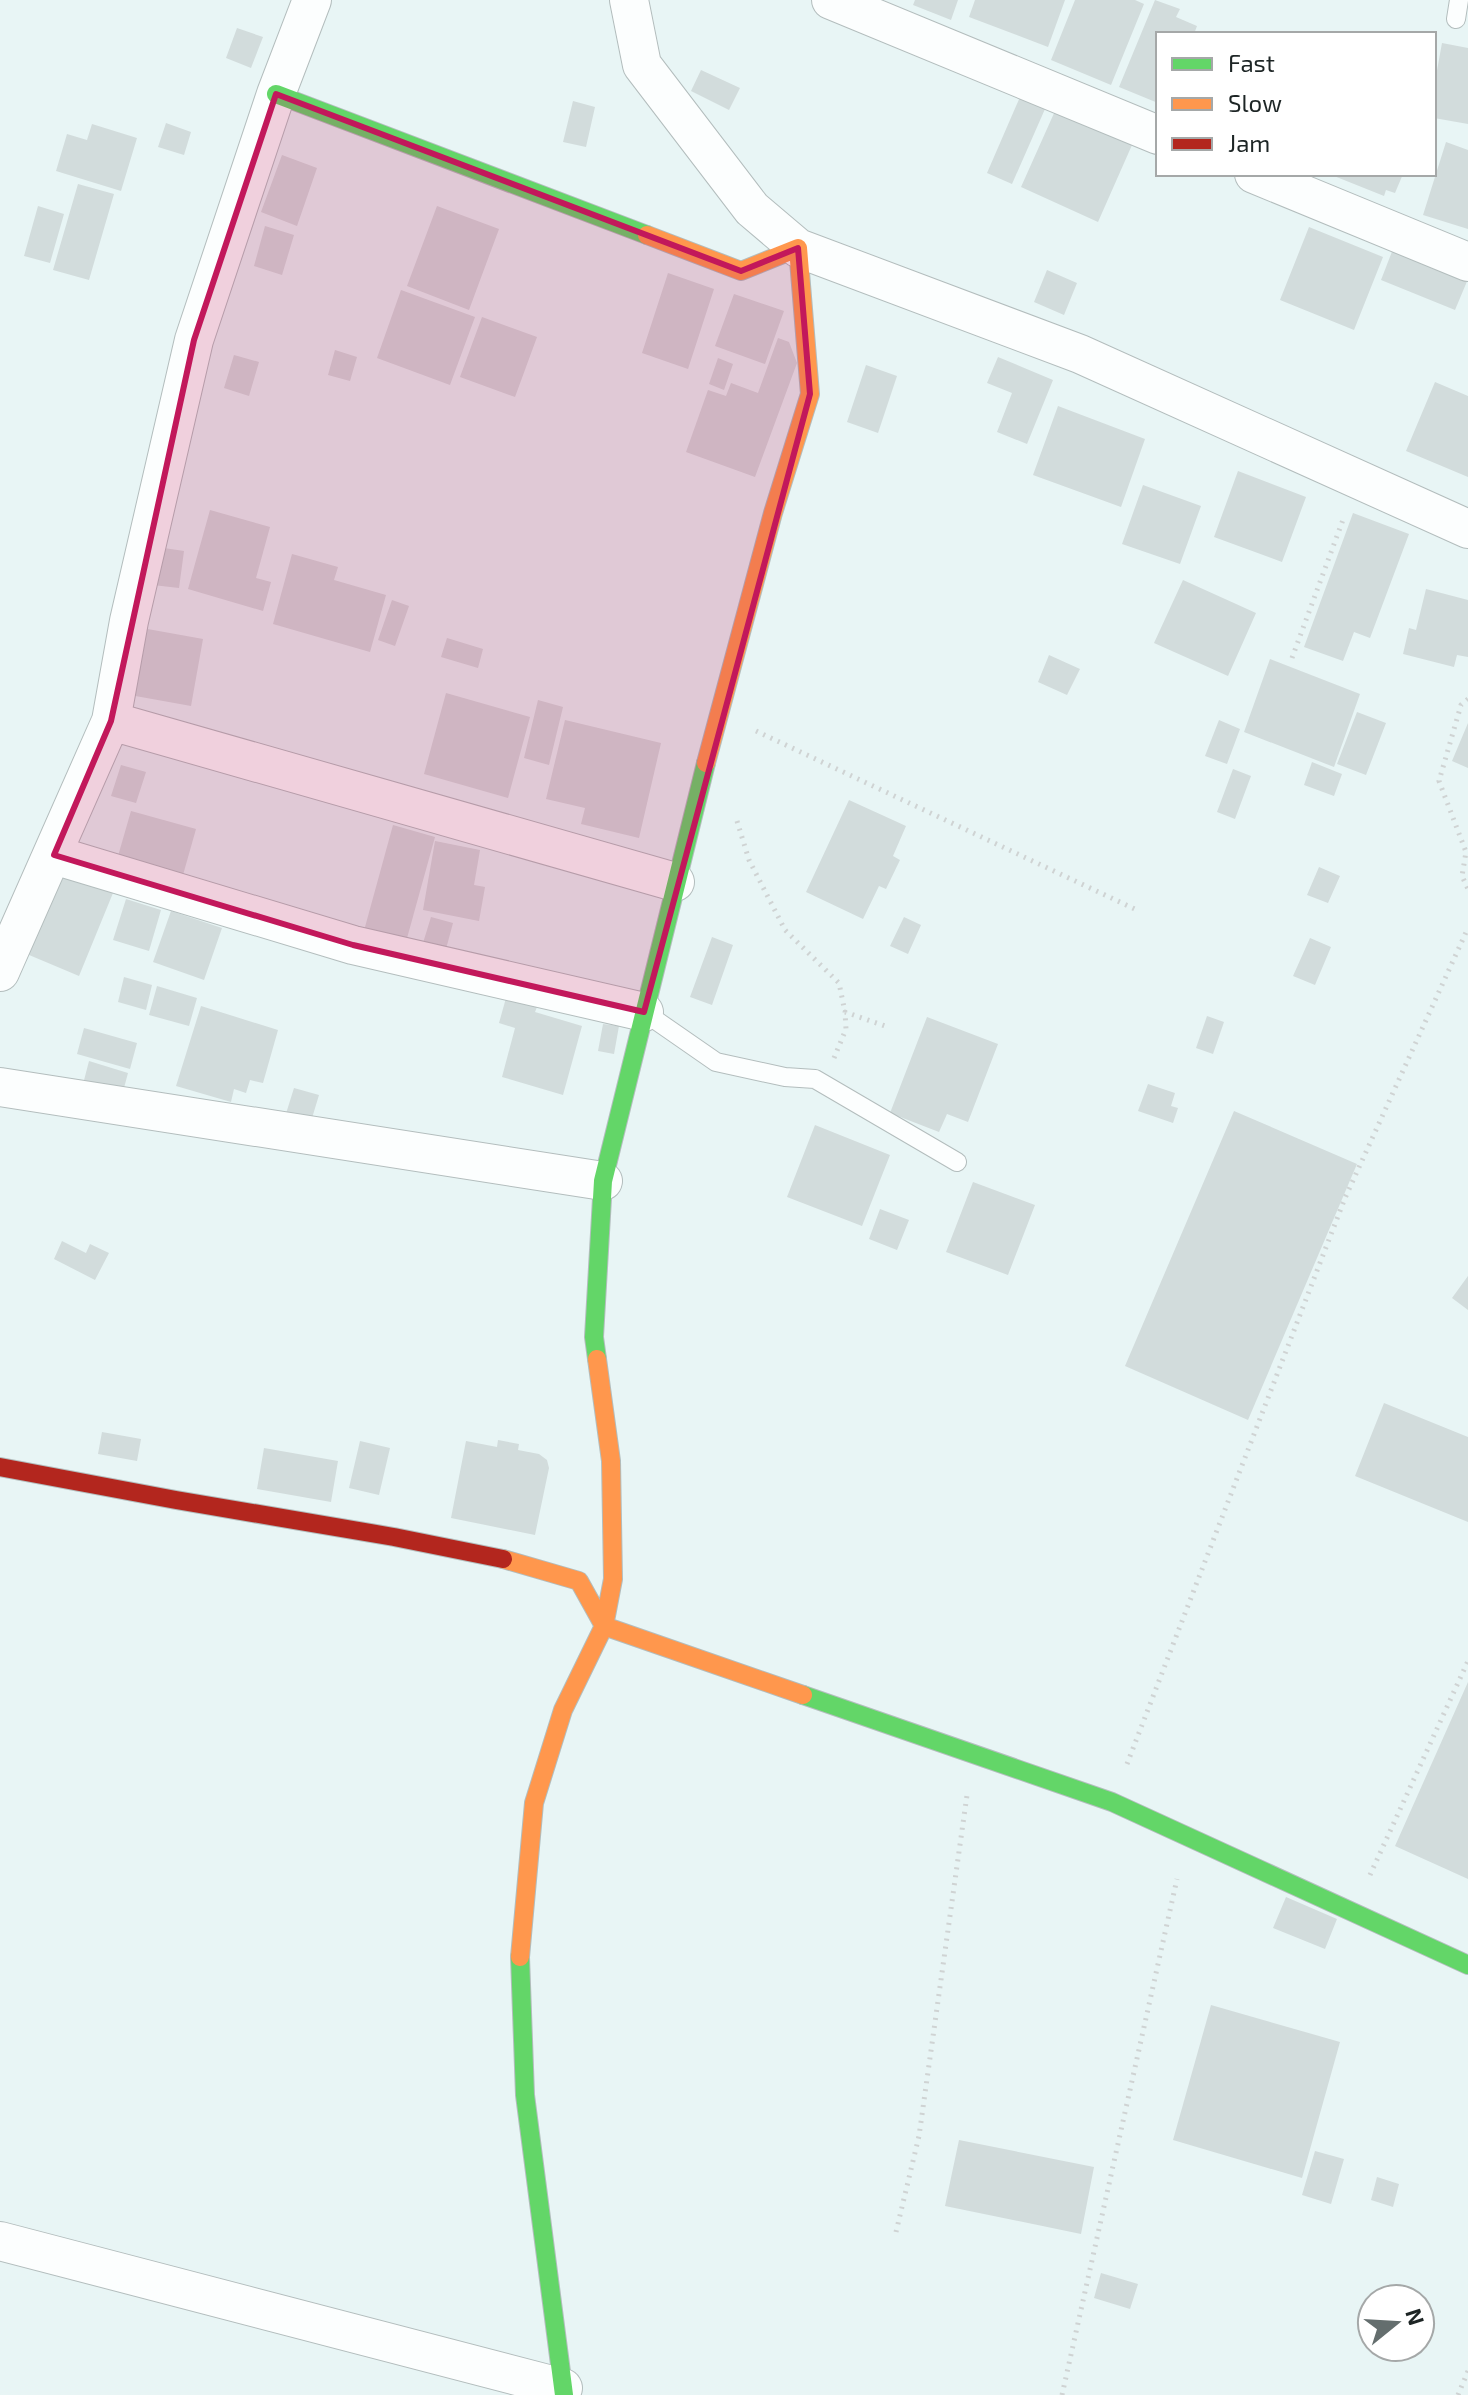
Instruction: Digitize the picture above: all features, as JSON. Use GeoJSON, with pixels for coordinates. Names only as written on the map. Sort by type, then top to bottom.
{"type":"FeatureCollection","features":[{"type":"Feature","properties":{"kind":"street"},"geometry":{"type":"LineString","coordinates":[[0,972],[111,721],[129,621],[194,340],[276,94],[312,0]]}},
{"type":"Feature","properties":{"kind":"street"},"geometry":{"type":"LineString","coordinates":[[629,0],[642,65],[752,209],[798,248],[1080,354],[1468,529]]}},
{"type":"Feature","properties":{"kind":"street"},"geometry":{"type":"LineString","coordinates":[[831,0],[1156,134]]}},
{"type":"Feature","properties":{"kind":"street"},"geometry":{"type":"LineString","coordinates":[[276,94],[741,271],[798,248]]}},
{"type":"Feature","properties":{"kind":"street"},"geometry":{"type":"LineString","coordinates":[[1259,176],[1468,262]]}},
{"type":"Feature","properties":{"kind":"street"},"geometry":{"type":"LineString","coordinates":[[0,2241],[563,2391],[525,2095],[519,1943],[534,1803],[563,1710],[604,1626],[613,1579],[611,1461],[594,1337],[603,1181],[719,713],[773,513],[810,394],[798,248]]}},
{"type":"Feature","properties":{"kind":"street"},"geometry":{"type":"LineString","coordinates":[[111,721],[675,882]]}},
{"type":"Feature","properties":{"kind":"street"},"geometry":{"type":"LineString","coordinates":[[54,855],[353,945],[644,1012]]}},
{"type":"Feature","properties":{"kind":"street"},"geometry":{"type":"LineString","coordinates":[[0,1087],[603,1181]]}},
{"type":"Feature","properties":{"kind":"street"},"geometry":{"type":"LineString","coordinates":[[0,1467],[118,1491],[365,1531],[532,1565],[579,1581],[604,1626],[1112,1802],[1468,1965]]}},
{"type":"Feature","properties":{"kind":"lane"},"geometry":{"type":"LineString","coordinates":[[1456,19],[1459,0]]}},
{"type":"Feature","properties":{"kind":"lane"},"geometry":{"type":"LineString","coordinates":[[644,1012],[716,1062],[785,1077],[815,1079],[957,1162]]}},
{"type":"Feature","properties":{"kind":"path"},"geometry":{"type":"LineString","coordinates":[[1292,658],[1358,478]]}},
{"type":"Feature","properties":{"kind":"path"},"geometry":{"type":"LineString","coordinates":[[1468,699],[1461,705],[1439,781],[1466,852],[1462,876],[1468,889]]}},
{"type":"Feature","properties":{"kind":"path"},"geometry":{"type":"LineString","coordinates":[[719,713],[1139,911]]}},
{"type":"Feature","properties":{"kind":"path"},"geometry":{"type":"LineString","coordinates":[[703,776],[727,790],[749,860],[785,930],[839,983],[846,1029],[831,1064],[815,1079]]}},
{"type":"Feature","properties":{"kind":"path"},"geometry":{"type":"LineString","coordinates":[[1112,1802],[1345,1198],[1468,928]]}},
{"type":"Feature","properties":{"kind":"path"},"geometry":{"type":"LineString","coordinates":[[845,1012],[888,1027]]}},
{"type":"Feature","properties":{"kind":"path"},"geometry":{"type":"LineString","coordinates":[[1354,1912],[1468,1661]]}},
{"type":"Feature","properties":{"kind":"path"},"geometry":{"type":"LineString","coordinates":[[896,2232],[919,2136],[973,1754]]}},
{"type":"Feature","properties":{"kind":"path"},"geometry":{"type":"LineString","coordinates":[[1062,2395],[1186,1835]]}},
{"type":"Feature","properties":{"kind":"path"},"geometry":{"type":"LineString","coordinates":[[1458,2395],[1468,2371]]}},
{"type":"Feature","properties":{"kind":"highlighted area"},"geometry":{"type":"Polygon","coordinates":[[[276,94],[741,271],[798,248],[810,394],[644,1012],[353,945],[54,855],[111,721],[194,340],[276,94]]]}},
{"type":"Feature","properties":{"kind":"building"},"geometry":{"type":"Polygon","coordinates":[[[915,0],[958,0],[951,20],[913,5],[915,0]]]}},
{"type":"Feature","properties":{"kind":"building"},"geometry":{"type":"Polygon","coordinates":[[[975,0],[1065,0],[1048,47],[969,17],[975,0]]]}},
{"type":"Feature","properties":{"kind":"building"},"geometry":{"type":"Polygon","coordinates":[[[1075,0],[1135,0],[1144,4],[1111,85],[1051,60],[1075,0]]]}},
{"type":"Feature","properties":{"kind":"building"},"geometry":{"type":"Polygon","coordinates":[[[1155,0],[1180,9],[1176,17],[1197,26],[1195,32],[1156,32],[1156,102],[1119,87],[1155,0]]]}},
{"type":"Feature","properties":{"kind":"building"},"geometry":{"type":"Polygon","coordinates":[[[237,28],[263,37],[251,68],[226,58],[237,28]]]}},
{"type":"Feature","properties":{"kind":"building"},"geometry":{"type":"Polygon","coordinates":[[[1442,43],[1468,48],[1468,124],[1436,118],[1436,76],[1442,43]]]}},
{"type":"Feature","properties":{"kind":"building"},"geometry":{"type":"Polygon","coordinates":[[[701,70],[740,88],[729,110],[691,91],[701,70]]]}},
{"type":"Feature","properties":{"kind":"building"},"geometry":{"type":"Polygon","coordinates":[[[1020,97],[1045,109],[1012,184],[987,173],[1020,97]]]}},
{"type":"Feature","properties":{"kind":"building"},"geometry":{"type":"Polygon","coordinates":[[[573,101],[595,107],[586,147],[563,142],[573,101]]]}},
{"type":"Feature","properties":{"kind":"building"},"geometry":{"type":"Polygon","coordinates":[[[1055,111],[1132,145],[1098,222],[1021,187],[1055,111]]]}},
{"type":"Feature","properties":{"kind":"building"},"geometry":{"type":"Polygon","coordinates":[[[166,123],[191,132],[184,155],[158,147],[166,123]]]}},
{"type":"Feature","properties":{"kind":"building"},"geometry":{"type":"Polygon","coordinates":[[[92,124],[137,138],[121,191],[56,171],[67,134],[87,140],[92,124]]]}},
{"type":"Feature","properties":{"kind":"building"},"geometry":{"type":"Polygon","coordinates":[[[1446,142],[1468,150],[1468,229],[1423,215],[1446,142]]]}},
{"type":"Feature","properties":{"kind":"building"},"geometry":{"type":"Polygon","coordinates":[[[282,155],[317,168],[297,226],[261,212],[282,155]]]}},
{"type":"Feature","properties":{"kind":"building"},"geometry":{"type":"Polygon","coordinates":[[[1334,176],[1402,176],[1395,193],[1386,190],[1384,196],[1334,176]]]}},
{"type":"Feature","properties":{"kind":"building"},"geometry":{"type":"Polygon","coordinates":[[[78,184],[114,194],[89,280],[53,270],[78,184]]]}},
{"type":"Feature","properties":{"kind":"building"},"geometry":{"type":"Polygon","coordinates":[[[38,206],[64,214],[50,263],[24,256],[38,206]]]}},
{"type":"Feature","properties":{"kind":"building"},"geometry":{"type":"Polygon","coordinates":[[[437,206],[499,229],[469,310],[407,286],[437,206]]]}},
{"type":"Feature","properties":{"kind":"building"},"geometry":{"type":"Polygon","coordinates":[[[265,226],[294,235],[282,275],[254,266],[265,226]]]}},
{"type":"Feature","properties":{"kind":"building"},"geometry":{"type":"Polygon","coordinates":[[[1309,227],[1383,257],[1354,330],[1280,300],[1309,227]]]}},
{"type":"Feature","properties":{"kind":"building"},"geometry":{"type":"Polygon","coordinates":[[[1393,249],[1468,279],[1455,310],[1381,280],[1393,249]]]}},
{"type":"Feature","properties":{"kind":"building"},"geometry":{"type":"Polygon","coordinates":[[[1047,270],[1077,283],[1064,315],[1034,302],[1047,270]]]}},
{"type":"Feature","properties":{"kind":"building"},"geometry":{"type":"Polygon","coordinates":[[[668,273],[714,289],[688,369],[642,353],[668,273]]]}},
{"type":"Feature","properties":{"kind":"building"},"geometry":{"type":"Polygon","coordinates":[[[401,290],[475,317],[450,385],[377,358],[401,290]]]}},
{"type":"Feature","properties":{"kind":"building"},"geometry":{"type":"Polygon","coordinates":[[[734,294],[784,311],[765,364],[715,346],[734,294]]]}},
{"type":"Feature","properties":{"kind":"building"},"geometry":{"type":"Polygon","coordinates":[[[482,317],[537,337],[515,397],[460,377],[482,317]]]}},
{"type":"Feature","properties":{"kind":"building"},"geometry":{"type":"Polygon","coordinates":[[[778,338],[789,342],[797,363],[755,477],[686,452],[708,390],[726,396],[731,383],[758,393],[778,338]]]}},
{"type":"Feature","properties":{"kind":"building"},"geometry":{"type":"Polygon","coordinates":[[[335,350],[357,357],[350,381],[328,375],[335,350]]]}},
{"type":"Feature","properties":{"kind":"building"},"geometry":{"type":"Polygon","coordinates":[[[234,355],[259,362],[249,396],[224,388],[234,355]]]}},
{"type":"Feature","properties":{"kind":"building"},"geometry":{"type":"Polygon","coordinates":[[[998,357],[1053,380],[1027,444],[997,432],[1012,393],[987,383],[998,357]]]}},
{"type":"Feature","properties":{"kind":"building"},"geometry":{"type":"Polygon","coordinates":[[[718,358],[733,364],[724,390],[709,384],[718,358]]]}},
{"type":"Feature","properties":{"kind":"building"},"geometry":{"type":"Polygon","coordinates":[[[866,365],[897,376],[878,433],[847,422],[866,365]]]}},
{"type":"Feature","properties":{"kind":"building"},"geometry":{"type":"Polygon","coordinates":[[[1435,382],[1468,396],[1468,477],[1406,451],[1435,382]]]}},
{"type":"Feature","properties":{"kind":"building"},"geometry":{"type":"Polygon","coordinates":[[[1058,406],[1145,439],[1121,507],[1033,475],[1058,406]]]}},
{"type":"Feature","properties":{"kind":"building"},"geometry":{"type":"Polygon","coordinates":[[[1238,471],[1306,497],[1282,562],[1214,537],[1238,471]]]}},
{"type":"Feature","properties":{"kind":"building"},"geometry":{"type":"Polygon","coordinates":[[[1143,485],[1201,506],[1180,564],[1122,544],[1143,485]]]}},
{"type":"Feature","properties":{"kind":"building"},"geometry":{"type":"Polygon","coordinates":[[[210,510],[270,527],[256,578],[271,582],[263,611],[188,589],[210,510]]]}},
{"type":"Feature","properties":{"kind":"building"},"geometry":{"type":"Polygon","coordinates":[[[1353,513],[1409,534],[1370,638],[1354,632],[1343,661],[1304,647],[1353,513]]]}},
{"type":"Feature","properties":{"kind":"building"},"geometry":{"type":"Polygon","coordinates":[[[157,547],[184,551],[179,588],[153,585],[157,547]]]}},
{"type":"Feature","properties":{"kind":"building"},"geometry":{"type":"Polygon","coordinates":[[[292,554],[338,567],[334,580],[386,595],[370,652],[273,624],[292,554]]]}},
{"type":"Feature","properties":{"kind":"building"},"geometry":{"type":"Polygon","coordinates":[[[1183,580],[1256,613],[1228,676],[1154,643],[1183,580]]]}},
{"type":"Feature","properties":{"kind":"building"},"geometry":{"type":"Polygon","coordinates":[[[1426,589],[1468,600],[1468,657],[1457,655],[1454,667],[1403,654],[1409,628],[1416,630],[1426,589]]]}},
{"type":"Feature","properties":{"kind":"building"},"geometry":{"type":"Polygon","coordinates":[[[392,600],[409,606],[395,646],[378,640],[392,600]]]}},
{"type":"Feature","properties":{"kind":"building"},"geometry":{"type":"Polygon","coordinates":[[[142,628],[203,639],[191,706],[130,695],[142,628]]]}},
{"type":"Feature","properties":{"kind":"building"},"geometry":{"type":"Polygon","coordinates":[[[447,638],[483,649],[478,668],[441,657],[447,638]]]}},
{"type":"Feature","properties":{"kind":"building"},"geometry":{"type":"Polygon","coordinates":[[[1049,655],[1080,669],[1067,695],[1038,682],[1049,655]]]}},
{"type":"Feature","properties":{"kind":"building"},"geometry":{"type":"Polygon","coordinates":[[[1270,659],[1360,694],[1334,767],[1244,732],[1270,659]]]}},
{"type":"Feature","properties":{"kind":"building"},"geometry":{"type":"Polygon","coordinates":[[[446,693],[530,717],[508,798],[424,774],[446,693]]]}},
{"type":"Feature","properties":{"kind":"building"},"geometry":{"type":"Polygon","coordinates":[[[538,700],[563,707],[549,765],[524,758],[538,700]]]}},
{"type":"Feature","properties":{"kind":"building"},"geometry":{"type":"Polygon","coordinates":[[[1357,712],[1386,723],[1366,775],[1337,764],[1357,712]]]}},
{"type":"Feature","properties":{"kind":"building"},"geometry":{"type":"Polygon","coordinates":[[[565,720],[661,743],[639,838],[581,824],[585,808],[546,799],[565,720]]]}},
{"type":"Feature","properties":{"kind":"building"},"geometry":{"type":"Polygon","coordinates":[[[1219,720],[1240,729],[1227,764],[1205,756],[1219,720]]]}},
{"type":"Feature","properties":{"kind":"building"},"geometry":{"type":"Polygon","coordinates":[[[1468,723],[1468,768],[1452,761],[1468,723]]]}},
{"type":"Feature","properties":{"kind":"building"},"geometry":{"type":"Polygon","coordinates":[[[1312,762],[1342,774],[1334,796],[1304,785],[1312,762]]]}},
{"type":"Feature","properties":{"kind":"building"},"geometry":{"type":"Polygon","coordinates":[[[121,765],[146,772],[136,803],[111,796],[121,765]]]}},
{"type":"Feature","properties":{"kind":"building"},"geometry":{"type":"Polygon","coordinates":[[[1233,769],[1251,776],[1235,819],[1217,812],[1233,769]]]}},
{"type":"Feature","properties":{"kind":"building"},"geometry":{"type":"Polygon","coordinates":[[[849,800],[906,826],[893,856],[900,860],[886,889],[879,886],[863,919],[806,892],[849,800]]]}},
{"type":"Feature","properties":{"kind":"building"},"geometry":{"type":"Polygon","coordinates":[[[131,811],[196,829],[181,882],[116,863],[131,811]]]}},
{"type":"Feature","properties":{"kind":"building"},"geometry":{"type":"Polygon","coordinates":[[[393,825],[435,837],[404,949],[362,938],[393,825]]]}},
{"type":"Feature","properties":{"kind":"building"},"geometry":{"type":"Polygon","coordinates":[[[435,841],[480,850],[474,885],[485,887],[479,921],[423,910],[435,841]]]}},
{"type":"Feature","properties":{"kind":"building"},"geometry":{"type":"Polygon","coordinates":[[[1319,867],[1340,876],[1328,903],[1307,895],[1319,867]]]}},
{"type":"Feature","properties":{"kind":"building"},"geometry":{"type":"Polygon","coordinates":[[[55,869],[113,893],[79,976],[22,952],[55,869]]]}},
{"type":"Feature","properties":{"kind":"building"},"geometry":{"type":"Polygon","coordinates":[[[126,899],[161,910],[149,951],[113,940],[126,899]]]}},
{"type":"Feature","properties":{"kind":"building"},"geometry":{"type":"Polygon","coordinates":[[[171,911],[222,928],[204,980],[153,962],[171,911]]]}},
{"type":"Feature","properties":{"kind":"building"},"geometry":{"type":"Polygon","coordinates":[[[431,917],[453,923],[446,949],[423,943],[431,917]]]}},
{"type":"Feature","properties":{"kind":"building"},"geometry":{"type":"Polygon","coordinates":[[[904,917],[921,925],[908,954],[890,946],[904,917]]]}},
{"type":"Feature","properties":{"kind":"building"},"geometry":{"type":"Polygon","coordinates":[[[712,937],[733,945],[712,1005],[690,997],[712,937]]]}},
{"type":"Feature","properties":{"kind":"building"},"geometry":{"type":"Polygon","coordinates":[[[1310,938],[1331,947],[1315,985],[1293,976],[1310,938]]]}},
{"type":"Feature","properties":{"kind":"building"},"geometry":{"type":"Polygon","coordinates":[[[124,977],[152,985],[146,1010],[118,1002],[124,977]]]}},
{"type":"Feature","properties":{"kind":"building"},"geometry":{"type":"Polygon","coordinates":[[[157,986],[197,998],[189,1026],[149,1015],[157,986]]]}},
{"type":"Feature","properties":{"kind":"building"},"geometry":{"type":"Polygon","coordinates":[[[506,998],[537,1007],[535,1012],[582,1026],[563,1095],[502,1077],[515,1028],[499,1023],[506,998]]]}},
{"type":"Feature","properties":{"kind":"building"},"geometry":{"type":"Polygon","coordinates":[[[201,1006],[278,1030],[263,1083],[250,1080],[246,1093],[234,1089],[231,1102],[176,1086],[201,1006]]]}},
{"type":"Feature","properties":{"kind":"building"},"geometry":{"type":"Polygon","coordinates":[[[1207,1016],[1224,1022],[1213,1054],[1196,1048],[1207,1016]]]}},
{"type":"Feature","properties":{"kind":"building"},"geometry":{"type":"Polygon","coordinates":[[[927,1017],[998,1044],[968,1122],[947,1114],[939,1132],[890,1113],[927,1017]]]}},
{"type":"Feature","properties":{"kind":"building"},"geometry":{"type":"Polygon","coordinates":[[[603,1024],[619,1026],[614,1054],[598,1051],[603,1024]]]}},
{"type":"Feature","properties":{"kind":"building"},"geometry":{"type":"Polygon","coordinates":[[[84,1028],[137,1043],[130,1069],[77,1054],[84,1028]]]}},
{"type":"Feature","properties":{"kind":"building"},"geometry":{"type":"Polygon","coordinates":[[[89,1061],[128,1073],[121,1099],[82,1088],[89,1061]]]}},
{"type":"Feature","properties":{"kind":"building"},"geometry":{"type":"Polygon","coordinates":[[[1148,1084],[1175,1093],[1171,1106],[1178,1108],[1173,1123],[1138,1111],[1148,1084]]]}},
{"type":"Feature","properties":{"kind":"building"},"geometry":{"type":"Polygon","coordinates":[[[294,1088],[319,1095],[309,1128],[284,1120],[294,1088]]]}},
{"type":"Feature","properties":{"kind":"building"},"geometry":{"type":"Polygon","coordinates":[[[1234,1111],[1357,1164],[1248,1420],[1125,1366],[1234,1111]]]}},
{"type":"Feature","properties":{"kind":"building"},"geometry":{"type":"Polygon","coordinates":[[[815,1125],[890,1155],[862,1226],[787,1197],[815,1125]]]}},
{"type":"Feature","properties":{"kind":"building"},"geometry":{"type":"Polygon","coordinates":[[[973,1182],[1035,1205],[1008,1275],[946,1252],[973,1182]]]}},
{"type":"Feature","properties":{"kind":"building"},"geometry":{"type":"Polygon","coordinates":[[[880,1209],[909,1220],[897,1250],[869,1239],[880,1209]]]}},
{"type":"Feature","properties":{"kind":"building"},"geometry":{"type":"Polygon","coordinates":[[[62,1241],[86,1253],[90,1244],[109,1253],[95,1280],[54,1259],[62,1241]]]}},
{"type":"Feature","properties":{"kind":"building"},"geometry":{"type":"Polygon","coordinates":[[[1468,1276],[1468,1310],[1452,1298],[1468,1276]]]}},
{"type":"Feature","properties":{"kind":"building"},"geometry":{"type":"Polygon","coordinates":[[[1384,1403],[1468,1437],[1468,1522],[1355,1476],[1384,1403]]]}},
{"type":"Feature","properties":{"kind":"building"},"geometry":{"type":"Polygon","coordinates":[[[102,1432],[141,1439],[137,1461],[98,1454],[102,1432]]]}},
{"type":"Feature","properties":{"kind":"building"},"geometry":{"type":"Polygon","coordinates":[[[498,1440],[519,1444],[518,1450],[539,1454],[547,1460],[549,1468],[535,1535],[451,1518],[466,1441],[497,1447],[498,1440]]]}},
{"type":"Feature","properties":{"kind":"building"},"geometry":{"type":"Polygon","coordinates":[[[360,1441],[390,1448],[379,1495],[349,1488],[360,1441]]]}},
{"type":"Feature","properties":{"kind":"building"},"geometry":{"type":"Polygon","coordinates":[[[264,1448],[338,1461],[331,1502],[257,1489],[264,1448]]]}},
{"type":"Feature","properties":{"kind":"building"},"geometry":{"type":"Polygon","coordinates":[[[1468,1682],[1468,1879],[1395,1846],[1468,1682]]]}},
{"type":"Feature","properties":{"kind":"building"},"geometry":{"type":"Polygon","coordinates":[[[1286,1897],[1337,1919],[1325,1949],[1273,1928],[1286,1897]]]}},
{"type":"Feature","properties":{"kind":"building"},"geometry":{"type":"Polygon","coordinates":[[[1211,2005],[1340,2042],[1302,2178],[1173,2140],[1211,2005]]]}},
{"type":"Feature","properties":{"kind":"building"},"geometry":{"type":"Polygon","coordinates":[[[959,2140],[1094,2167],[1081,2234],[945,2206],[959,2140]]]}},
{"type":"Feature","properties":{"kind":"building"},"geometry":{"type":"Polygon","coordinates":[[[1315,2151],[1344,2159],[1331,2204],[1302,2195],[1315,2151]]]}},
{"type":"Feature","properties":{"kind":"building"},"geometry":{"type":"Polygon","coordinates":[[[1377,2177],[1399,2184],[1393,2207],[1371,2200],[1377,2177]]]}},
{"type":"Feature","properties":{"kind":"building"},"geometry":{"type":"Polygon","coordinates":[[[1101,2273],[1138,2284],[1130,2309],[1094,2298],[1101,2273]]]}},
{"type":"Feature","properties":{"kind":"traffic: fast"},"geometry":{"type":"LineString","coordinates":[[276,94],[647,235]]}},
{"type":"Feature","properties":{"kind":"traffic: fast"},"geometry":{"type":"LineString","coordinates":[[597,1359],[594,1337],[603,1181],[706,763]]}},
{"type":"Feature","properties":{"kind":"traffic: fast"},"geometry":{"type":"LineString","coordinates":[[803,1695],[1112,1802],[1468,1965]]}},
{"type":"Feature","properties":{"kind":"traffic: fast"},"geometry":{"type":"LineString","coordinates":[[520,1957],[525,2095],[564,2395]]}},
{"type":"Feature","properties":{"kind":"traffic: slow"},"geometry":{"type":"LineString","coordinates":[[647,235],[741,271],[798,248],[810,394],[773,513],[706,763]]}},
{"type":"Feature","properties":{"kind":"traffic: slow"},"geometry":{"type":"LineString","coordinates":[[520,1957],[534,1803],[563,1710],[604,1626],[613,1579],[611,1461],[597,1359]]}},
{"type":"Feature","properties":{"kind":"traffic: slow"},"geometry":{"type":"LineString","coordinates":[[503,1559],[579,1581],[604,1626],[803,1695]]}},
{"type":"Feature","properties":{"kind":"traffic: jam"},"geometry":{"type":"LineString","coordinates":[[0,1467],[503,1559]]}}]}
